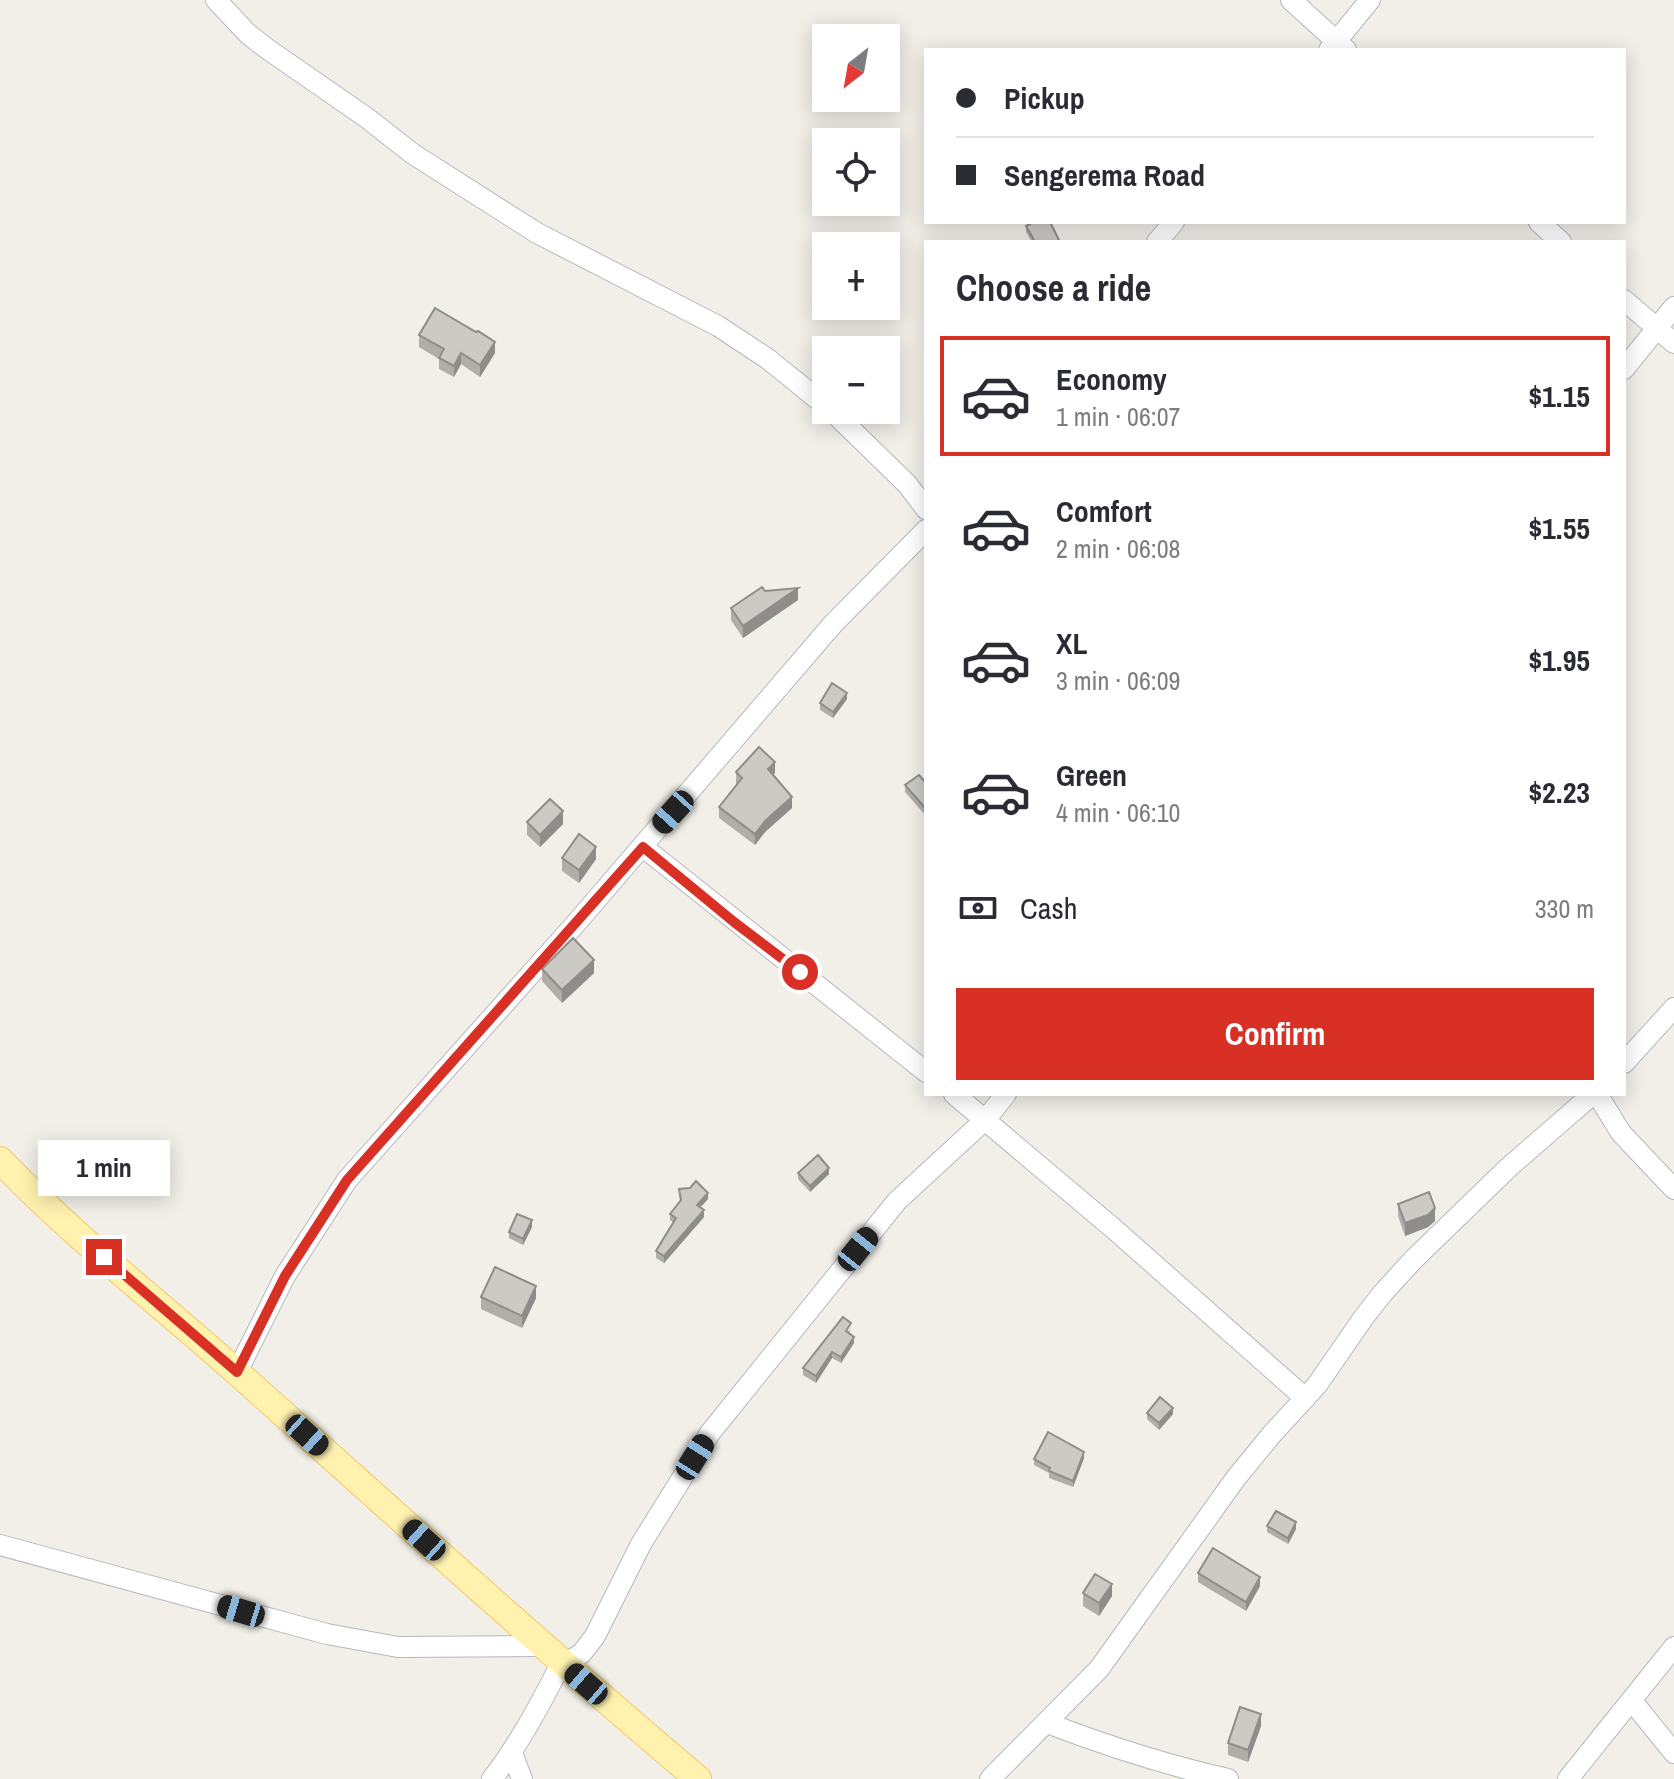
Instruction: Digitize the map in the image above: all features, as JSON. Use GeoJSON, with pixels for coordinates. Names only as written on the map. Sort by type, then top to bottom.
{"type":"FeatureCollection","features":[{"type":"Feature","properties":{"kind":"main road"},"geometry":{"type":"LineString","coordinates":[[0,1160],[38,1200],[237,1372],[541,1646],[698,1779]]}},
{"type":"Feature","properties":{"kind":"street"},"geometry":{"type":"LineString","coordinates":[[216,0],[266,48],[424,161],[537,233],[718,326],[768,359],[812,395]]}},
{"type":"Feature","properties":{"kind":"street"},"geometry":{"type":"LineString","coordinates":[[1291,0],[1337,47],[1370,0]]}},
{"type":"Feature","properties":{"kind":"street"},"geometry":{"type":"LineString","coordinates":[[1159,240],[1172,224]]}},
{"type":"Feature","properties":{"kind":"street"},"geometry":{"type":"LineString","coordinates":[[1541,224],[1559,240]]}},
{"type":"Feature","properties":{"kind":"street"},"geometry":{"type":"LineString","coordinates":[[1626,302],[1674,343]]}},
{"type":"Feature","properties":{"kind":"street"},"geometry":{"type":"LineString","coordinates":[[1626,366],[1674,307]]}},
{"type":"Feature","properties":{"kind":"street"},"geometry":{"type":"LineString","coordinates":[[845,424],[907,484],[924,506]]}},
{"type":"Feature","properties":{"kind":"street"},"geometry":{"type":"LineString","coordinates":[[237,1372],[285,1276],[347,1180],[643,847],[833,624],[924,532]]}},
{"type":"Feature","properties":{"kind":"street"},"geometry":{"type":"LineString","coordinates":[[643,847],[924,1070]]}},
{"type":"Feature","properties":{"kind":"street"},"geometry":{"type":"LineString","coordinates":[[1626,1061],[1674,1008]]}},
{"type":"Feature","properties":{"kind":"street"},"geometry":{"type":"LineString","coordinates":[[957,1096],[1305,1398]]}},
{"type":"Feature","properties":{"kind":"street"},"geometry":{"type":"LineString","coordinates":[[492,1779],[512,1753],[562,1664],[582,1653],[595,1636],[641,1544],[710,1433],[897,1201],[986,1119],[1004,1096]]}},
{"type":"Feature","properties":{"kind":"street"},"geometry":{"type":"LineString","coordinates":[[990,1779],[1099,1669],[1236,1478],[1317,1385],[1364,1317],[1413,1260],[1509,1167],[1593,1096]]}},
{"type":"Feature","properties":{"kind":"street"},"geometry":{"type":"LineString","coordinates":[[1596,1096],[1621,1133],[1674,1189]]}},
{"type":"Feature","properties":{"kind":"street"},"geometry":{"type":"LineString","coordinates":[[0,1545],[327,1634],[398,1647],[541,1646]]}},
{"type":"Feature","properties":{"kind":"street"},"geometry":{"type":"LineString","coordinates":[[1568,1779],[1674,1647]]}},
{"type":"Feature","properties":{"kind":"street"},"geometry":{"type":"LineString","coordinates":[[1632,1701],[1674,1753]]}},
{"type":"Feature","properties":{"kind":"street"},"geometry":{"type":"LineString","coordinates":[[1047,1723],[1132,1754],[1228,1779]]}},
{"type":"Feature","properties":{"kind":"street"},"geometry":{"type":"LineString","coordinates":[[512,1753],[522,1779]]}},
{"type":"Feature","properties":{"kind":"building"},"geometry":{"type":"Polygon","coordinates":[[[1051,224],[1059,240],[1034,240],[1026,226],[1051,224]]]}},
{"type":"Feature","properties":{"kind":"building"},"geometry":{"type":"Polygon","coordinates":[[[435,308],[495,342],[480,365],[461,353],[454,366],[439,358],[444,349],[419,335],[435,308]]]}},
{"type":"Feature","properties":{"kind":"building"},"geometry":{"type":"Polygon","coordinates":[[[762,587],[765,591],[798,588],[743,626],[731,608],[762,587]]]}},
{"type":"Feature","properties":{"kind":"building"},"geometry":{"type":"Polygon","coordinates":[[[832,683],[847,693],[833,712],[820,703],[832,683]]]}},
{"type":"Feature","properties":{"kind":"building"},"geometry":{"type":"Polygon","coordinates":[[[759,747],[775,762],[768,769],[792,797],[755,834],[719,807],[742,778],[736,772],[759,747]]]}},
{"type":"Feature","properties":{"kind":"building"},"geometry":{"type":"Polygon","coordinates":[[[919,775],[924,781],[924,807],[905,785],[919,775]]]}},
{"type":"Feature","properties":{"kind":"building"},"geometry":{"type":"Polygon","coordinates":[[[550,799],[563,811],[540,835],[527,822],[550,799]]]}},
{"type":"Feature","properties":{"kind":"building"},"geometry":{"type":"Polygon","coordinates":[[[579,834],[596,847],[579,870],[562,858],[579,834]]]}},
{"type":"Feature","properties":{"kind":"building"},"geometry":{"type":"Polygon","coordinates":[[[573,938],[594,960],[562,990],[542,969],[573,938]]]}},
{"type":"Feature","properties":{"kind":"building"},"geometry":{"type":"Polygon","coordinates":[[[818,1155],[829,1168],[810,1186],[798,1173],[818,1155]]]}},
{"type":"Feature","properties":{"kind":"building"},"geometry":{"type":"Polygon","coordinates":[[[696,1181],[708,1193],[697,1205],[704,1210],[664,1256],[656,1251],[676,1218],[670,1214],[681,1200],[679,1189],[690,1188],[696,1181]]]}},
{"type":"Feature","properties":{"kind":"building"},"geometry":{"type":"Polygon","coordinates":[[[1429,1192],[1435,1208],[1428,1215],[1405,1223],[1398,1204],[1429,1192]]]}},
{"type":"Feature","properties":{"kind":"building"},"geometry":{"type":"Polygon","coordinates":[[[517,1214],[532,1220],[523,1239],[509,1232],[517,1214]]]}},
{"type":"Feature","properties":{"kind":"building"},"geometry":{"type":"Polygon","coordinates":[[[495,1267],[536,1286],[522,1316],[481,1297],[495,1267]]]}},
{"type":"Feature","properties":{"kind":"building"},"geometry":{"type":"Polygon","coordinates":[[[843,1317],[851,1323],[846,1331],[854,1337],[841,1357],[832,1352],[816,1376],[803,1368],[843,1317]]]}},
{"type":"Feature","properties":{"kind":"building"},"geometry":{"type":"Polygon","coordinates":[[[1160,1397],[1173,1408],[1159,1423],[1147,1413],[1160,1397]]]}},
{"type":"Feature","properties":{"kind":"building"},"geometry":{"type":"Polygon","coordinates":[[[1048,1432],[1084,1452],[1073,1481],[1049,1471],[1050,1468],[1034,1459],[1048,1432]]]}},
{"type":"Feature","properties":{"kind":"building"},"geometry":{"type":"Polygon","coordinates":[[[1276,1511],[1296,1522],[1288,1538],[1267,1526],[1276,1511]]]}},
{"type":"Feature","properties":{"kind":"building"},"geometry":{"type":"Polygon","coordinates":[[[1213,1548],[1260,1577],[1246,1602],[1198,1573],[1213,1548]]]}},
{"type":"Feature","properties":{"kind":"building"},"geometry":{"type":"Polygon","coordinates":[[[1095,1574],[1112,1584],[1099,1603],[1083,1593],[1095,1574]]]}},
{"type":"Feature","properties":{"kind":"building"},"geometry":{"type":"Polygon","coordinates":[[[1240,1707],[1261,1714],[1248,1750],[1228,1743],[1240,1707]]]}},
{"type":"Feature","properties":{"kind":"route"},"geometry":{"type":"LineString","coordinates":[[104,1257],[237,1372],[285,1276],[347,1180],[643,847],[800,972]]}}]}
